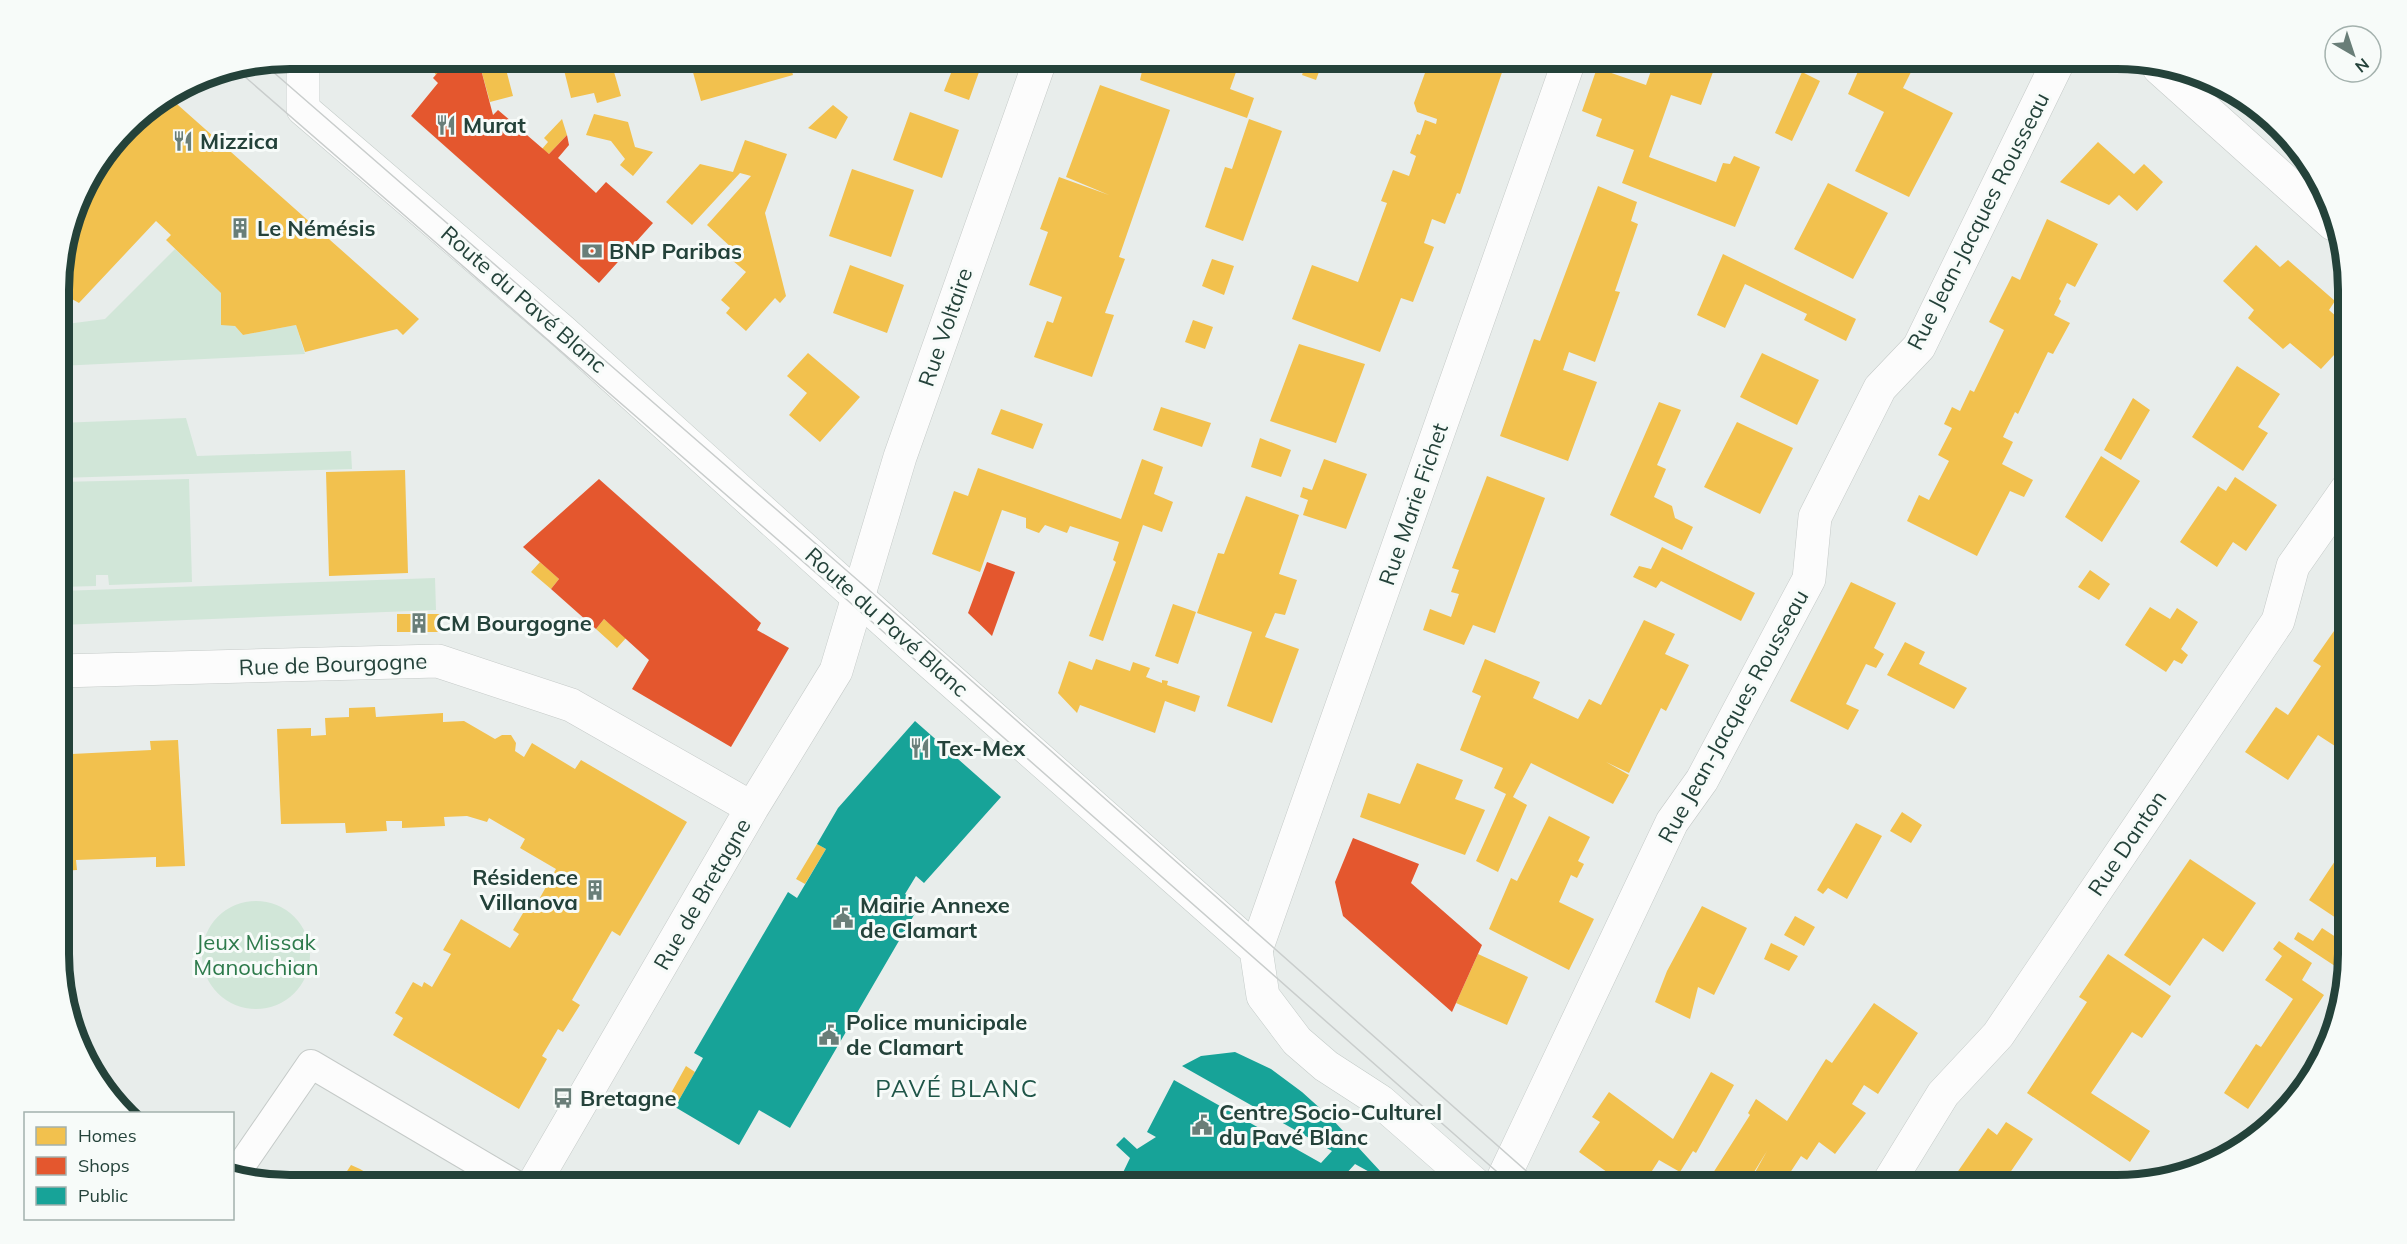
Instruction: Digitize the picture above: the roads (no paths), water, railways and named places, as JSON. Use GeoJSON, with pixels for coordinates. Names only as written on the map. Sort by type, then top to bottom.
{"type":"FeatureCollection","features":[{"type":"Feature","properties":{"kind":"street","name":"Route du Pavé Blanc"},"geometry":{"type":"LineString","coordinates":[[303,69],[303,109],[561,330],[858,598],[1256,950]]}},
{"type":"Feature","properties":{"kind":"street","name":"Rue Voltaire"},"geometry":{"type":"LineString","coordinates":[[858,598],[900,457],[1037,69]]}},
{"type":"Feature","properties":{"kind":"street","name":"Rue Marie Fichet"},"geometry":{"type":"LineString","coordinates":[[1256,950],[1566,69]]}},
{"type":"Feature","properties":{"kind":"street","name":"Rue Jean-Jacques Rousseau"},"geometry":{"type":"LineString","coordinates":[[1505,1175],[1672,822],[1702,780],[1809,579],[1815,517],[1880,388],[1919,347],[2055,69]]}},
{"type":"Feature","properties":{"kind":"street"},"geometry":{"type":"LineString","coordinates":[[2167,75],[2325,217]]}},
{"type":"Feature","properties":{"kind":"street","name":"Rue Danton"},"geometry":{"type":"LineString","coordinates":[[1893,1175],[1943,1094],[1998,1035],[2278,621],[2293,566],[2338,502]]}},
{"type":"Feature","properties":{"kind":"street","name":"Rue de Bretagne"},"geometry":{"type":"LineString","coordinates":[[539,1175],[752,808],[836,671],[858,598]]}},
{"type":"Feature","properties":{"kind":"street","name":"Rue de Bourgogne"},"geometry":{"type":"LineString","coordinates":[[69,671],[438,661],[571,705],[752,808]]}},
{"type":"Feature","properties":{"kind":"street"},"geometry":{"type":"LineString","coordinates":[[1256,950],[1263,996],[1297,1041],[1326,1066],[1380,1101],[1465,1175]]}},
{"type":"Feature","properties":{"kind":"street"},"geometry":{"type":"LineString","coordinates":[[239,1169],[311,1064],[499,1175]]}},
{"type":"Feature","properties":{"kind":"tram line"},"geometry":{"type":"LineString","coordinates":[[271,70],[861,583],[1531,1175]]}},
{"type":"Feature","properties":{"kind":"tram line"},"geometry":{"type":"LineString","coordinates":[[242,74],[846,599],[1501,1175]]}},
{"type":"Feature","properties":{"kind":"place","name":"Murat"},"geometry":{"type":"Point","coordinates":[446,125]}},
{"type":"Feature","properties":{"kind":"place","name":"Mizzica"},"geometry":{"type":"Point","coordinates":[183,141]}},
{"type":"Feature","properties":{"kind":"place","name":"Le Némésis"},"geometry":{"type":"Point","coordinates":[240,228]}},
{"type":"Feature","properties":{"kind":"place","name":"BNP Paribas"},"geometry":{"type":"Point","coordinates":[592,251]}},
{"type":"Feature","properties":{"kind":"place","name":"CM Bourgogne"},"geometry":{"type":"Point","coordinates":[419,623]}},
{"type":"Feature","properties":{"kind":"place","name":"Tex-Mex"},"geometry":{"type":"Point","coordinates":[920,748]}},
{"type":"Feature","properties":{"kind":"place","name":"Résidence Villanova"},"geometry":{"type":"Point","coordinates":[595,890]}},
{"type":"Feature","properties":{"kind":"place","name":"Mairie Annexe de Clamart"},"geometry":{"type":"Point","coordinates":[843,918]}},
{"type":"Feature","properties":{"kind":"place","name":"Police municipale de Clamart"},"geometry":{"type":"Point","coordinates":[829,1035]}},
{"type":"Feature","properties":{"kind":"place","name":"Bretagne"},"geometry":{"type":"Point","coordinates":[563,1098]}},
{"type":"Feature","properties":{"kind":"place","name":"Centre Socio-Culturel du Pavé Blanc"},"geometry":{"type":"Point","coordinates":[1202,1125]}},
{"type":"Feature","properties":{"kind":"district","name":"PAVÉ BLANC"},"geometry":{"type":"Point","coordinates":[957,1089]}},
{"type":"Feature","properties":{"kind":"park label","name":"Jeux Missak Manouchian"},"geometry":{"type":"Point","coordinates":[256,954]}}]}
